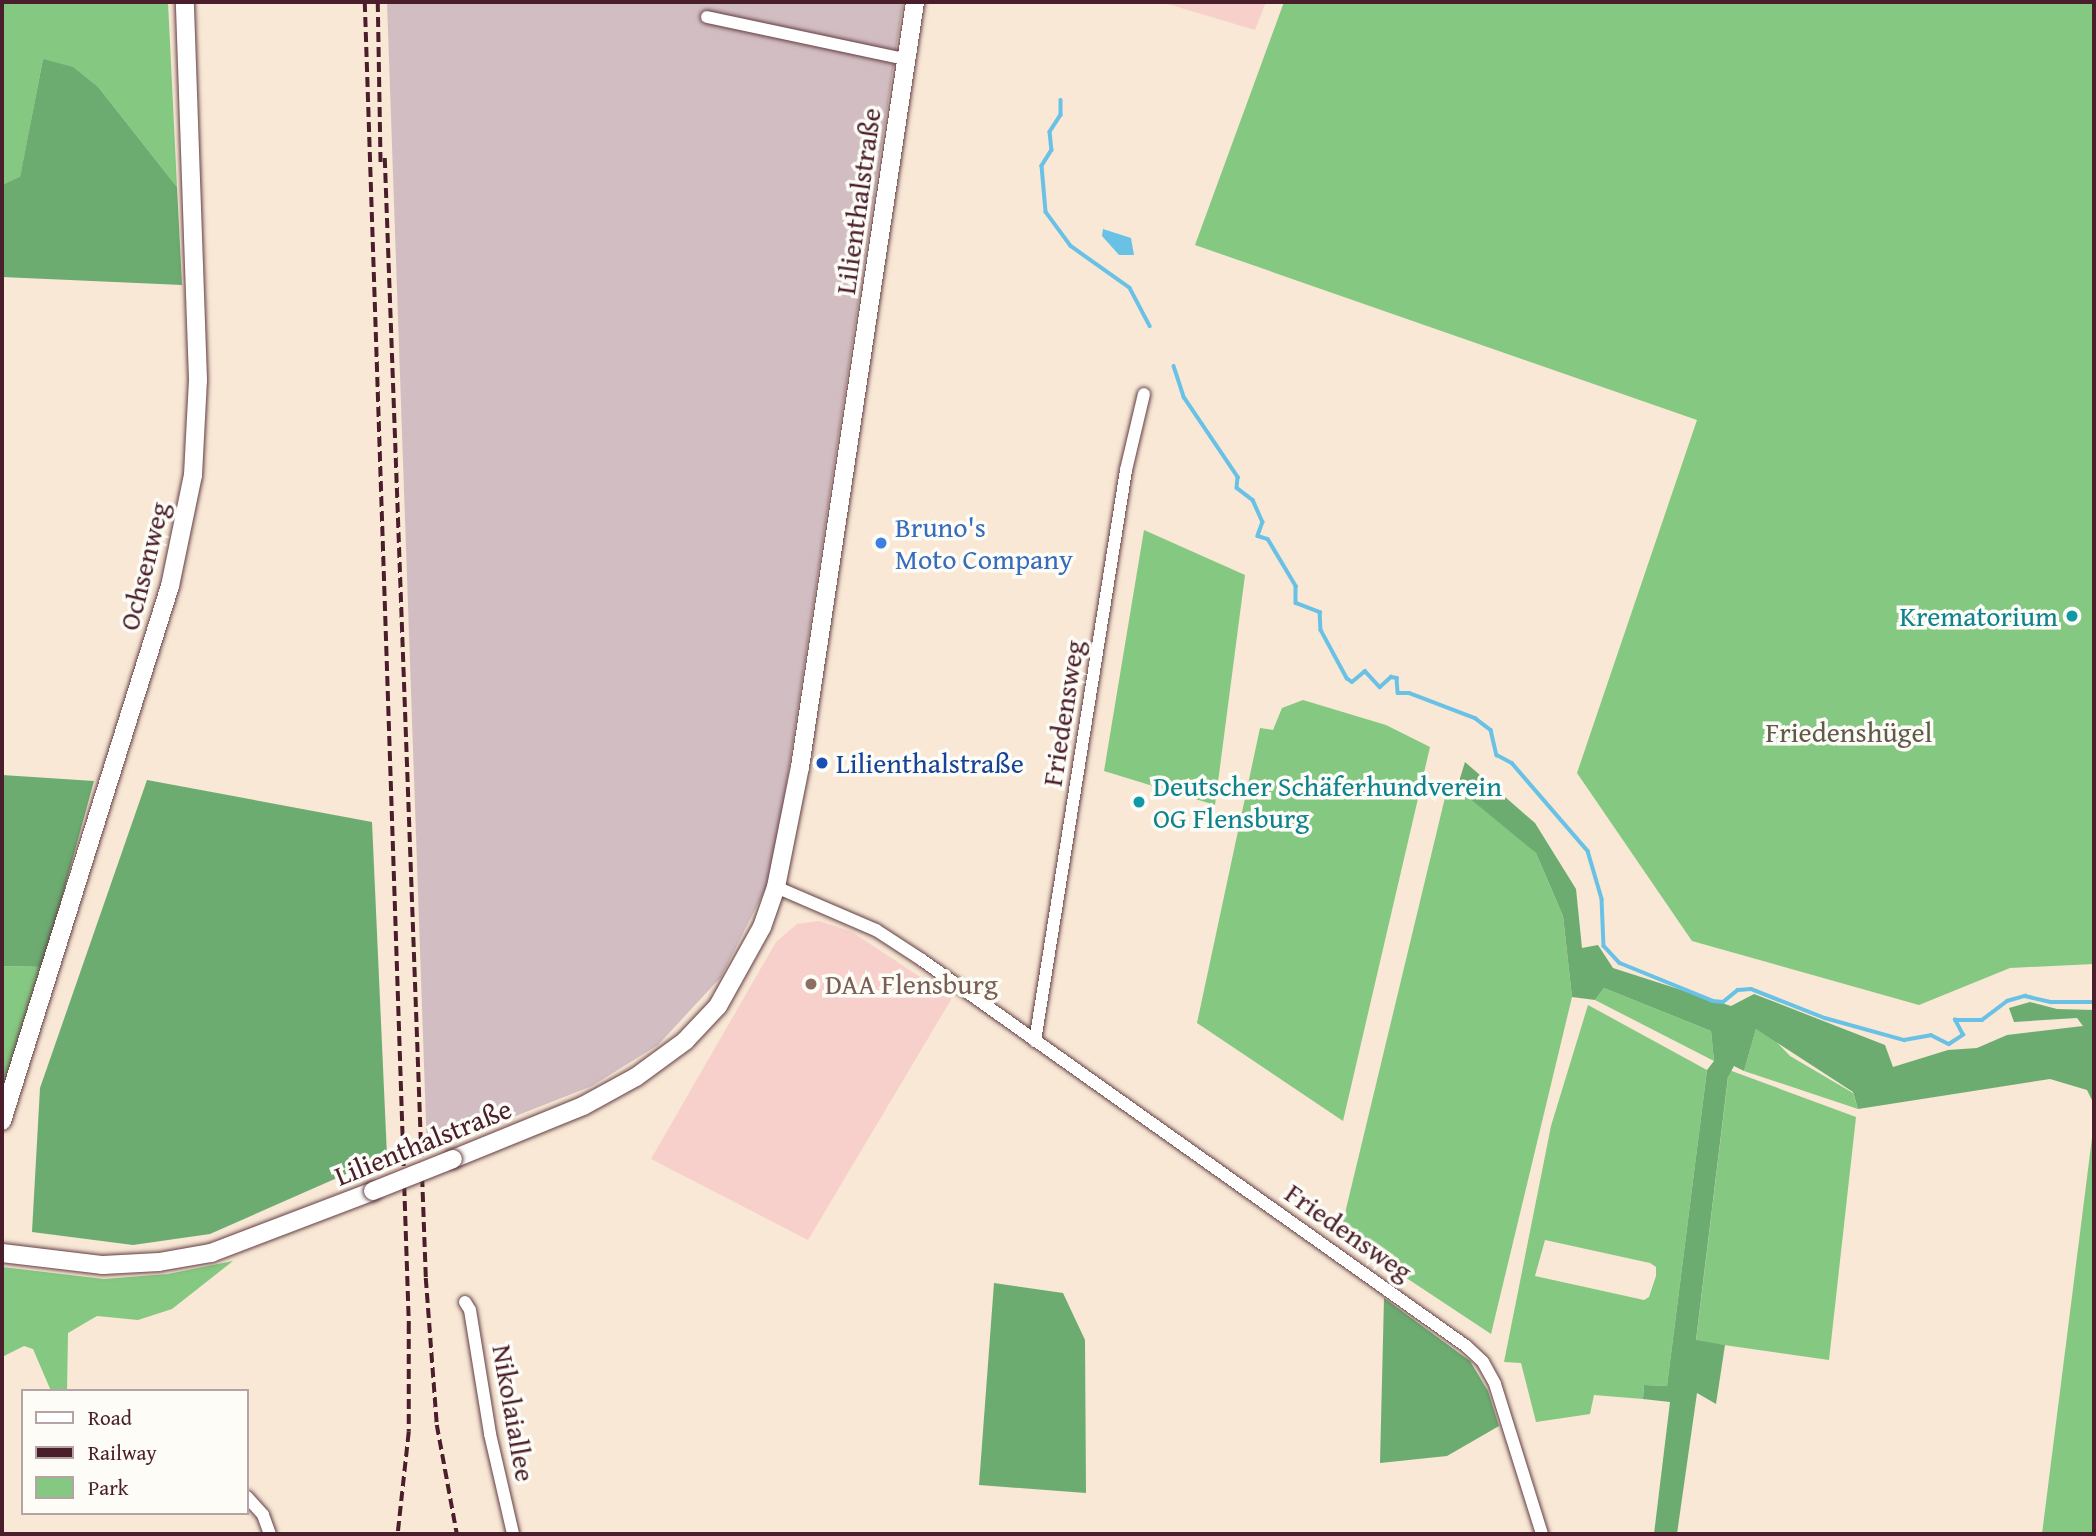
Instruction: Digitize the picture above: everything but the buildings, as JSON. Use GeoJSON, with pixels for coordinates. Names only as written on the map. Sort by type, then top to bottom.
{"type":"FeatureCollection","features":[{"type":"Feature","properties":{"kind":"street","name":"Ochsenweg"},"geometry":{"type":"LineString","coordinates":[[2,1121],[170,586],[193,475],[198,380],[185,2]]}},
{"type":"Feature","properties":{"kind":"street","name":"Lilienthalstraße"},"geometry":{"type":"LineString","coordinates":[[2,1253],[103,1265],[211,1253],[373,1191],[583,1105],[636,1077],[685,1041],[718,1006],[745,965],[776,887],[800,767],[915,2]]}},
{"type":"Feature","properties":{"kind":"street"},"geometry":{"type":"LineString","coordinates":[[707,17],[905,59]]}},
{"type":"Feature","properties":{"kind":"street","name":"Friedensweg"},"geometry":{"type":"LineString","coordinates":[[1035,1041],[1124,483],[1144,394]]}},
{"type":"Feature","properties":{"kind":"street","name":"Friedensweg"},"geometry":{"type":"LineString","coordinates":[[776,887],[876,930],[1483,1362],[1495,1384],[1542,1534]]}},
{"type":"Feature","properties":{"kind":"street","name":"Lilienthalstraße"},"geometry":{"type":"LineString","coordinates":[[2,1246],[31,1255]]}},
{"type":"Feature","properties":{"kind":"street","name":"Nikolaiallee"},"geometry":{"type":"LineString","coordinates":[[465,1302],[471,1310],[490,1434],[513,1534]]}},
{"type":"Feature","properties":{"kind":"street"},"geometry":{"type":"LineString","coordinates":[[248,1498],[263,1515],[270,1534]]}},
{"type":"Feature","properties":{"kind":"shaded area"},"geometry":{"type":"Polygon","coordinates":[[[387,2],[903,2],[773,874],[721,977],[658,1045],[592,1086],[427,1151],[387,2]]]}},
{"type":"Feature","properties":{"kind":"shaded area"},"geometry":{"type":"Polygon","coordinates":[[[1161,2],[1266,2],[1255,30],[1161,2]]]}},
{"type":"Feature","properties":{"kind":"shaded area"},"geometry":{"type":"Polygon","coordinates":[[[819,921],[852,932],[952,998],[808,1240],[651,1159],[776,942],[797,924],[819,921]]]}},
{"type":"Feature","properties":{"kind":"green space"},"geometry":{"type":"Polygon","coordinates":[[[2,2],[168,2],[177,187],[99,88],[43,59],[20,178],[2,185],[2,2]]]}},
{"type":"Feature","properties":{"kind":"green space","name":"Friedenshügel"},"geometry":{"type":"Polygon","coordinates":[[[1284,2],[2094,2],[2094,964],[2010,968],[1919,1005],[1692,941],[1577,773],[1697,420],[1195,245],[1284,2]]]}},
{"type":"Feature","properties":{"kind":"green space"},"geometry":{"type":"Polygon","coordinates":[[[43,59],[73,67],[99,88],[177,187],[182,285],[2,277],[2,185],[20,177],[43,59]]]}},
{"type":"Feature","properties":{"kind":"green space"},"geometry":{"type":"Polygon","coordinates":[[[1144,530],[1245,575],[1215,805],[1104,771],[1144,530]]]}},
{"type":"Feature","properties":{"kind":"green space"},"geometry":{"type":"Polygon","coordinates":[[[1303,700],[1386,725],[1430,747],[1343,1121],[1197,1023],[1260,728],[1273,730],[1282,708],[1303,700]]]}},
{"type":"Feature","properties":{"kind":"green space"},"geometry":{"type":"Polygon","coordinates":[[[1465,762],[1535,823],[1576,889],[1582,948],[1598,945],[1613,968],[1731,1006],[1754,994],[1885,1045],[1893,1067],[1948,1050],[1977,1048],[2007,1035],[2083,1026],[2077,1018],[2014,1022],[2009,1008],[2030,1002],[2057,1009],[2094,1010],[2094,1104],[2087,1090],[2050,1079],[1858,1109],[1853,1092],[1756,1029],[1744,1071],[1734,1066],[1728,1077],[1696,1340],[1725,1345],[1716,1404],[1697,1393],[1677,1534],[1654,1534],[1670,1402],[1643,1399],[1644,1385],[1667,1386],[1707,1070],[1714,1061],[1711,1031],[1604,988],[1595,1000],[1572,997],[1563,916],[1536,853],[1457,788],[1465,762]]]}},
{"type":"Feature","properties":{"kind":"green space"},"geometry":{"type":"Polygon","coordinates":[[[2,775],[94,781],[43,967],[2,966],[2,775]]]}},
{"type":"Feature","properties":{"kind":"green space"},"geometry":{"type":"Polygon","coordinates":[[[147,780],[372,822],[387,1156],[210,1234],[133,1245],[32,1232],[40,1088],[147,780]]]}},
{"type":"Feature","properties":{"kind":"green space"},"geometry":{"type":"Polygon","coordinates":[[[1448,785],[1466,791],[1536,853],[1563,916],[1572,997],[1491,1334],[1340,1234],[1448,785]]]}},
{"type":"Feature","properties":{"kind":"green space"},"geometry":{"type":"Polygon","coordinates":[[[2,966],[43,967],[2,1096],[2,966]]]}},
{"type":"Feature","properties":{"kind":"green space"},"geometry":{"type":"Polygon","coordinates":[[[1604,988],[1711,1031],[1714,1061],[1595,1000],[1604,988]]]}},
{"type":"Feature","properties":{"kind":"green space"},"geometry":{"type":"Polygon","coordinates":[[[1588,1005],[1707,1070],[1667,1386],[1644,1385],[1643,1399],[1594,1395],[1590,1414],[1536,1422],[1521,1363],[1504,1362],[1551,1126],[1588,1005]],[[1545,1240],[1535,1276],[1644,1300],[1649,1297],[1656,1276],[1656,1267],[1650,1263],[1545,1240]]]}},
{"type":"Feature","properties":{"kind":"green space"},"geometry":{"type":"Polygon","coordinates":[[[1756,1029],[1769,1034],[1790,1056],[1853,1093],[1858,1109],[1744,1071],[1756,1029]]]}},
{"type":"Feature","properties":{"kind":"green space"},"geometry":{"type":"Polygon","coordinates":[[[1729,1070],[1856,1117],[1829,1360],[1696,1341],[1729,1070]]]}},
{"type":"Feature","properties":{"kind":"green space"},"geometry":{"type":"Polygon","coordinates":[[[2094,1122],[2094,1534],[2042,1534],[2094,1122]]]}},
{"type":"Feature","properties":{"kind":"green space"},"geometry":{"type":"Polygon","coordinates":[[[233,1261],[172,1309],[138,1320],[97,1316],[68,1333],[67,1389],[50,1389],[33,1349],[24,1346],[2,1357],[2,1267],[104,1279],[168,1274],[233,1261]]]}},
{"type":"Feature","properties":{"kind":"green space"},"geometry":{"type":"Polygon","coordinates":[[[994,1283],[1063,1293],[1085,1340],[1086,1493],[979,1485],[994,1283]]]}},
{"type":"Feature","properties":{"kind":"green space"},"geometry":{"type":"Polygon","coordinates":[[[1384,1298],[1470,1361],[1488,1391],[1499,1426],[1447,1456],[1380,1463],[1384,1298]]]}},
{"type":"Feature","properties":{"kind":"water"},"geometry":{"type":"Polygon","coordinates":[[[1103,229],[1131,238],[1134,255],[1119,255],[1102,236],[1103,229]]]}},
{"type":"Feature","properties":{"kind":"waterway"},"geometry":{"type":"LineString","coordinates":[[1061,100],[1061,115],[1050,132],[1052,150],[1042,166],[1046,212],[1071,246],[1130,288],[1150,326]]}},
{"type":"Feature","properties":{"kind":"waterway"},"geometry":{"type":"LineString","coordinates":[[1174,366],[1184,397],[1238,477],[1237,488],[1253,500],[1263,522],[1258,536],[1268,539],[1296,586],[1296,603],[1320,612],[1321,630],[1347,678],[1352,682],[1365,671],[1380,687],[1391,677],[1397,678],[1398,693],[1409,693],[1475,718],[1491,730],[1497,755],[1512,763],[1588,851],[1602,899],[1604,946],[1620,963],[1713,1001],[1723,1002],[1738,990],[1751,989],[1825,1018],[1904,1040],[1931,1035],[1949,1044],[1963,1035],[1955,1020],[1982,1020],[2007,1001],[2025,996],[2051,1002],[2094,1002]]}},
{"type":"Feature","properties":{"kind":"railway"},"geometry":{"type":"LineString","coordinates":[[365,2],[409,1324],[409,1432],[398,1534]]}},
{"type":"Feature","properties":{"kind":"railway"},"geometry":{"type":"LineString","coordinates":[[378,2],[381,167]]}},
{"type":"Feature","properties":{"kind":"railway"},"geometry":{"type":"LineString","coordinates":[[385,158],[426,1278],[437,1425],[457,1534]]}},
{"type":"Feature","properties":{"kind":"place","name":"Bruno's Moto Company"},"geometry":{"type":"Point","coordinates":[881,543]}},
{"type":"Feature","properties":{"kind":"place","name":"Krematorium"},"geometry":{"type":"Point","coordinates":[2072,616]}},
{"type":"Feature","properties":{"kind":"place","name":"Lilienthalstraße"},"geometry":{"type":"Point","coordinates":[822,763]}},
{"type":"Feature","properties":{"kind":"place","name":"Deutscher Schäferhundverein OG Flensburg"},"geometry":{"type":"Point","coordinates":[1139,802]}},
{"type":"Feature","properties":{"kind":"place","name":"DAA Flensburg"},"geometry":{"type":"Point","coordinates":[811,984]}}]}
